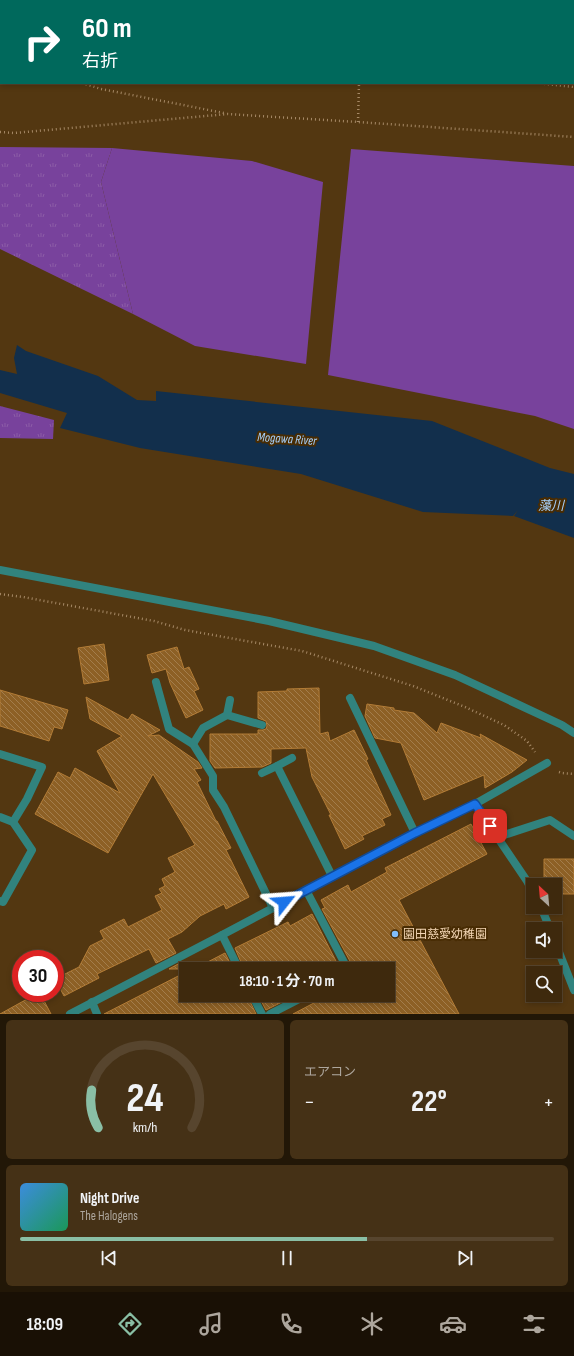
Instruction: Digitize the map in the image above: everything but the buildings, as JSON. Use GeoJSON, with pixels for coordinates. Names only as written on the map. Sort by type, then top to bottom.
{"type":"FeatureCollection","features":[{"type":"Feature","properties":{"kind":"street"},"geometry":{"type":"LineString","coordinates":[[0,570],[269,621],[374,646],[455,676],[562,725],[574,733]]}},
{"type":"Feature","properties":{"kind":"street"},"geometry":{"type":"LineString","coordinates":[[156,682],[169,729],[193,744],[213,776],[213,790],[224,807],[273,908]]}},
{"type":"Feature","properties":{"kind":"street"},"geometry":{"type":"LineString","coordinates":[[350,698],[415,833]]}},
{"type":"Feature","properties":{"kind":"street"},"geometry":{"type":"LineString","coordinates":[[227,715],[230,700]]}},
{"type":"Feature","properties":{"kind":"street"},"geometry":{"type":"LineString","coordinates":[[193,744],[203,728],[227,715],[262,725]]}},
{"type":"Feature","properties":{"kind":"street"},"geometry":{"type":"LineString","coordinates":[[0,754],[42,767],[14,822]]}},
{"type":"Feature","properties":{"kind":"street"},"geometry":{"type":"LineString","coordinates":[[262,773],[292,758]]}},
{"type":"Feature","properties":{"kind":"street"},"geometry":{"type":"LineString","coordinates":[[70,1014],[332,876],[475,804],[547,763]]}},
{"type":"Feature","properties":{"kind":"street"},"geometry":{"type":"LineString","coordinates":[[278,766],[332,876]]}},
{"type":"Feature","properties":{"kind":"street"},"geometry":{"type":"LineString","coordinates":[[475,804],[526,882]]}},
{"type":"Feature","properties":{"kind":"street"},"geometry":{"type":"LineString","coordinates":[[0,817],[14,822],[32,850],[3,902],[0,901]]}},
{"type":"Feature","properties":{"kind":"street"},"geometry":{"type":"LineString","coordinates":[[498,837],[550,820],[574,836]]}},
{"type":"Feature","properties":{"kind":"street"},"geometry":{"type":"LineString","coordinates":[[306,890],[344,962]]}},
{"type":"Feature","properties":{"kind":"street"},"geometry":{"type":"LineString","coordinates":[[222,935],[236,962]]}},
{"type":"Feature","properties":{"kind":"street"},"geometry":{"type":"LineString","coordinates":[[561,958],[574,990]]}},
{"type":"Feature","properties":{"kind":"street"},"geometry":{"type":"LineString","coordinates":[[92,1002],[97,1014]]}},
{"type":"Feature","properties":{"kind":"street"},"geometry":{"type":"LineString","coordinates":[[256,1002],[262,1014]]}},
{"type":"Feature","properties":{"kind":"street"},"geometry":{"type":"LineString","coordinates":[[270,1014],[293,1002]]}},
{"type":"Feature","properties":{"kind":"path"},"geometry":{"type":"LineString","coordinates":[[85,84],[101,89],[228,114],[574,137]]}},
{"type":"Feature","properties":{"kind":"path"},"geometry":{"type":"LineString","coordinates":[[358,122],[359,84]]}},
{"type":"Feature","properties":{"kind":"path"},"geometry":{"type":"LineString","coordinates":[[546,84],[574,87]]}},
{"type":"Feature","properties":{"kind":"path"},"geometry":{"type":"LineString","coordinates":[[0,132],[14,133],[228,114]]}},
{"type":"Feature","properties":{"kind":"path"},"geometry":{"type":"LineString","coordinates":[[0,594],[154,621],[186,630],[302,651],[360,669],[413,686],[504,725],[527,741],[539,758],[562,773],[574,774]]}},
{"type":"Feature","properties":{"kind":"green space"},"geometry":{"type":"Polygon","coordinates":[[[0,147],[112,148],[101,182],[133,314],[0,249],[0,147]]]}},
{"type":"Feature","properties":{"kind":"green space"},"geometry":{"type":"Polygon","coordinates":[[[112,148],[252,161],[323,182],[306,364],[195,346],[133,314],[101,182],[112,148]]]}},
{"type":"Feature","properties":{"kind":"green space"},"geometry":{"type":"Polygon","coordinates":[[[351,149],[574,166],[574,429],[535,416],[328,375],[351,149]]]}},
{"type":"Feature","properties":{"kind":"green space"},"geometry":{"type":"Polygon","coordinates":[[[0,406],[54,420],[53,439],[0,438],[0,406]]]}},
{"type":"Feature","properties":{"kind":"water"},"geometry":{"type":"Polygon","coordinates":[[[17,345],[26,351],[98,376],[137,400],[156,401],[156,391],[432,421],[550,468],[574,474],[574,538],[514,516],[518,510],[513,516],[423,512],[301,474],[140,448],[60,428],[67,413],[0,393],[0,370],[17,374],[14,358],[17,345]]]}},
{"type":"Feature","properties":{"kind":"place","name":"園田慈愛幼稚園"},"geometry":{"type":"Point","coordinates":[395,934]}},
{"type":"Feature","properties":{"kind":"route"},"geometry":{"type":"LineString","coordinates":[[284,902],[415,833],[475,804],[490,826]]}},
{"type":"Feature","properties":{"kind":"water label","name":"Mogawa River"},"geometry":{"type":"Point","coordinates":[287,438]}},
{"type":"Feature","properties":{"kind":"water label","name":"藻川"},"geometry":{"type":"Point","coordinates":[551,505]}}]}
